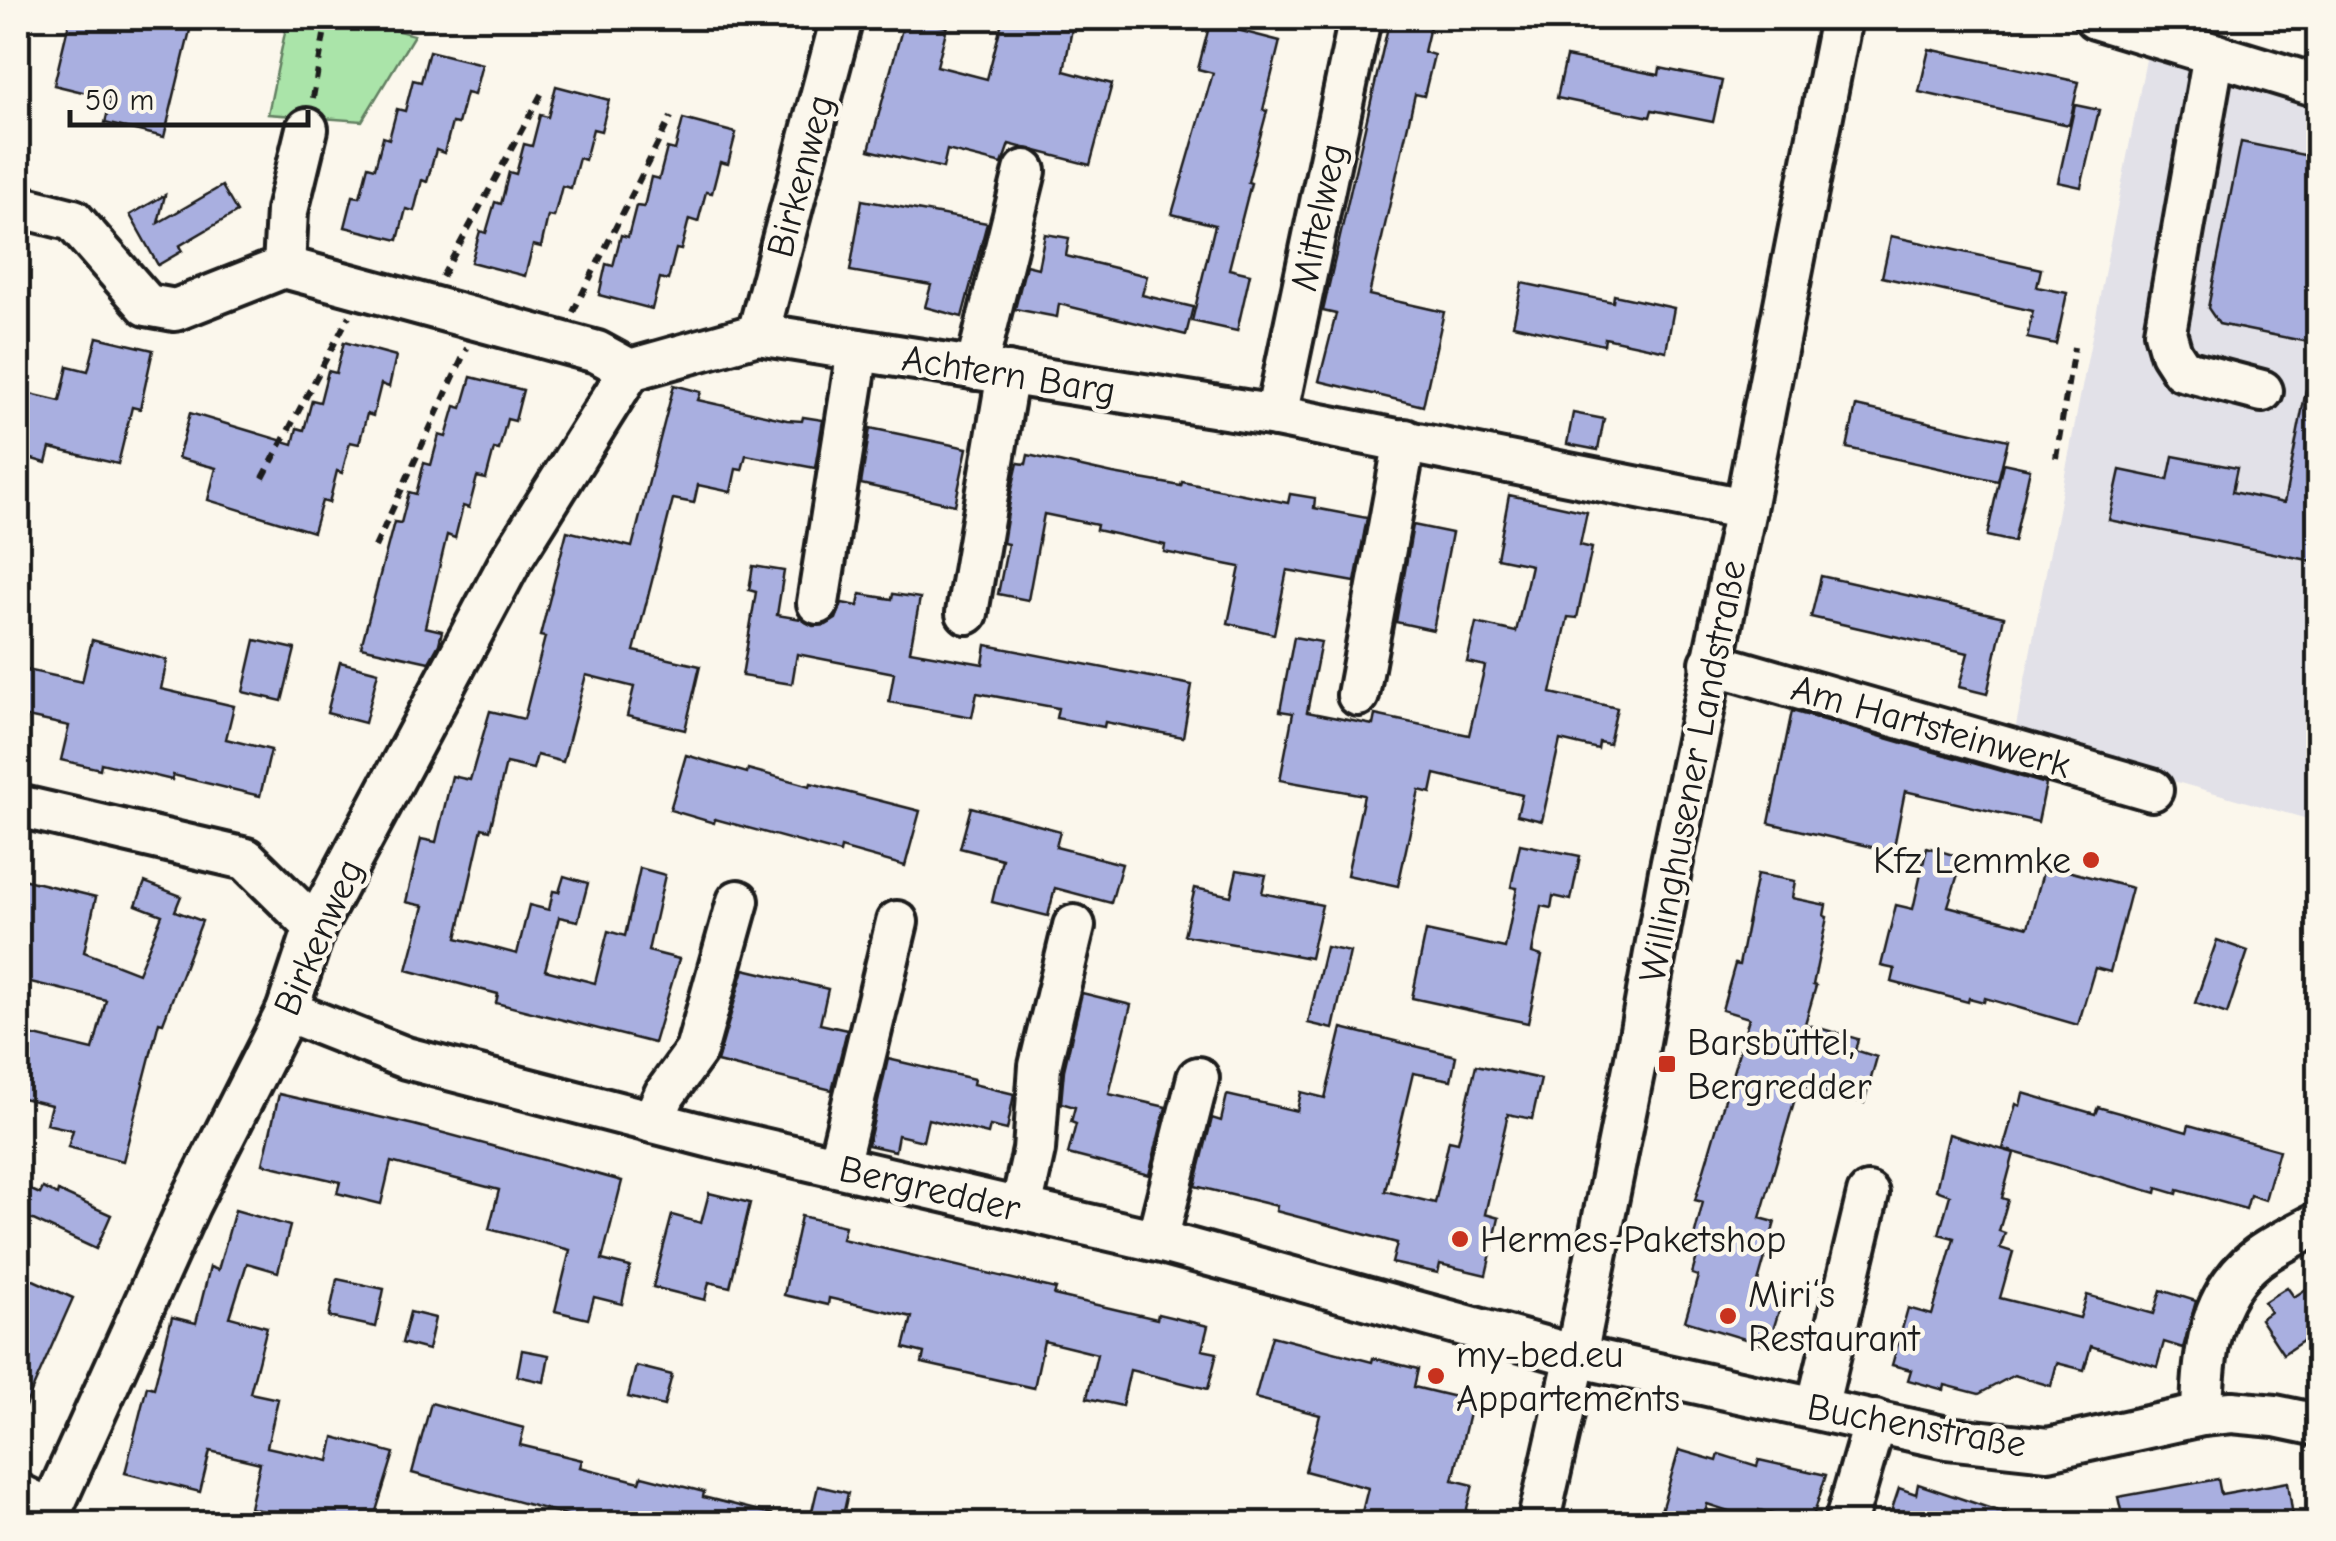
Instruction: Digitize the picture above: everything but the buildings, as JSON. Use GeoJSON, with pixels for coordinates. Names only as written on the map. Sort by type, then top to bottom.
{"type":"FeatureCollection","features":[{"type":"Feature","properties":{"kind":"street","name":"Birkenweg"},"geometry":{"type":"LineString","coordinates":[[758,334],[842,18]]}},
{"type":"Feature","properties":{"kind":"street","name":"Mittelweg"},"geometry":{"type":"LineString","coordinates":[[1276,416],[1360,18]]}},
{"type":"Feature","properties":{"kind":"street","name":"Willinghusener Landstraße"},"geometry":{"type":"LineString","coordinates":[[1538,1524],[1576,1356],[1841,18]]}},
{"type":"Feature","properties":{"kind":"street"},"geometry":{"type":"LineString","coordinates":[[2095,18],[2318,86]]}},
{"type":"Feature","properties":{"kind":"street"},"geometry":{"type":"LineString","coordinates":[[2214,54],[2166,332],[2171,354],[2182,370],[2262,391]]}},
{"type":"Feature","properties":{"kind":"street"},"geometry":{"type":"LineString","coordinates":[[284,267],[287,211],[307,129]]}},
{"type":"Feature","properties":{"kind":"street"},"geometry":{"type":"LineString","coordinates":[[967,613],[992,371],[1025,171]]}},
{"type":"Feature","properties":{"kind":"street"},"geometry":{"type":"LineString","coordinates":[[18,209],[74,220],[147,305],[175,310],[284,267],[597,352],[630,370]]}},
{"type":"Feature","properties":{"kind":"street","name":"Achtern Barg"},"geometry":{"type":"LineString","coordinates":[[630,370],[758,334],[1276,416],[1745,510]]}},
{"type":"Feature","properties":{"kind":"street"},"geometry":{"type":"LineString","coordinates":[[818,603],[858,350]]}},
{"type":"Feature","properties":{"kind":"street","name":"Birkenweg"},"geometry":{"type":"LineString","coordinates":[[44,1514],[189,1204],[287,1011],[315,927],[511,560],[630,370]]}},
{"type":"Feature","properties":{"kind":"street"},"geometry":{"type":"LineString","coordinates":[[1358,695],[1405,440]]}},
{"type":"Feature","properties":{"kind":"street","name":"Am Hartsteinwerk"},"geometry":{"type":"LineString","coordinates":[[1711,663],[2152,790]]}},
{"type":"Feature","properties":{"kind":"street"},"geometry":{"type":"LineString","coordinates":[[18,806],[246,859],[315,927]]}},
{"type":"Feature","properties":{"kind":"street"},"geometry":{"type":"LineString","coordinates":[[652,1122],[665,1094],[696,1051],[738,901]]}},
{"type":"Feature","properties":{"kind":"street"},"geometry":{"type":"LineString","coordinates":[[838,1166],[897,922]]}},
{"type":"Feature","properties":{"kind":"street"},"geometry":{"type":"LineString","coordinates":[[1021,1209],[1034,1150],[1040,1066],[1074,926]]}},
{"type":"Feature","properties":{"kind":"street","name":"Bergredder"},"geometry":{"type":"LineString","coordinates":[[287,1011],[406,1058],[652,1122],[1157,1240],[1576,1356]]}},
{"type":"Feature","properties":{"kind":"street"},"geometry":{"type":"LineString","coordinates":[[1157,1240],[1198,1078]]}},
{"type":"Feature","properties":{"kind":"street"},"geometry":{"type":"LineString","coordinates":[[1817,1408],[1868,1194]]}},
{"type":"Feature","properties":{"kind":"street"},"geometry":{"type":"LineString","coordinates":[[2202,1415],[2202,1376],[2209,1335],[2223,1296],[2256,1258],[2318,1222]]}},
{"type":"Feature","properties":{"kind":"street","name":"Buchenstraße"},"geometry":{"type":"LineString","coordinates":[[1576,1356],[1947,1438],[2048,1449],[2232,1412],[2318,1425]]}},
{"type":"Feature","properties":{"kind":"street"},"geometry":{"type":"LineString","coordinates":[[1845,1524],[1875,1422]]}},
{"type":"Feature","properties":{"kind":"path"},"geometry":{"type":"LineString","coordinates":[[307,129],[328,18]]}},
{"type":"Feature","properties":{"kind":"path"},"geometry":{"type":"LineString","coordinates":[[426,306],[544,89]]}},
{"type":"Feature","properties":{"kind":"path"},"geometry":{"type":"LineString","coordinates":[[558,341],[672,117]]}},
{"type":"Feature","properties":{"kind":"path"},"geometry":{"type":"LineString","coordinates":[[263,478],[364,289]]}},
{"type":"Feature","properties":{"kind":"path"},"geometry":{"type":"LineString","coordinates":[[375,546],[480,320]]}},
{"type":"Feature","properties":{"kind":"path"},"geometry":{"type":"LineString","coordinates":[[2056,458],[2074,347]]}},
{"type":"Feature","properties":{"kind":"shaded area"},"geometry":{"type":"Polygon","coordinates":[[[2148,49],[2318,102],[2318,822],[2014,736],[2148,49]]]}},
{"type":"Feature","properties":{"kind":"green space"},"geometry":{"type":"Polygon","coordinates":[[[288,18],[349,18],[414,35],[362,121],[268,114],[288,18]]]}},
{"type":"Feature","properties":{"kind":"place","name":"Kfz Lemmke"},"geometry":{"type":"Point","coordinates":[2091,860]}},
{"type":"Feature","properties":{"kind":"place","name":"Barsbüttel, Bergredder"},"geometry":{"type":"Point","coordinates":[1667,1064]}},
{"type":"Feature","properties":{"kind":"place","name":"Hermes-Paketshop"},"geometry":{"type":"Point","coordinates":[1460,1239]}},
{"type":"Feature","properties":{"kind":"place","name":"Miri‘s Restaurant"},"geometry":{"type":"Point","coordinates":[1728,1316]}},
{"type":"Feature","properties":{"kind":"place","name":"my-bed.eu Appartements"},"geometry":{"type":"Point","coordinates":[1436,1376]}}]}
